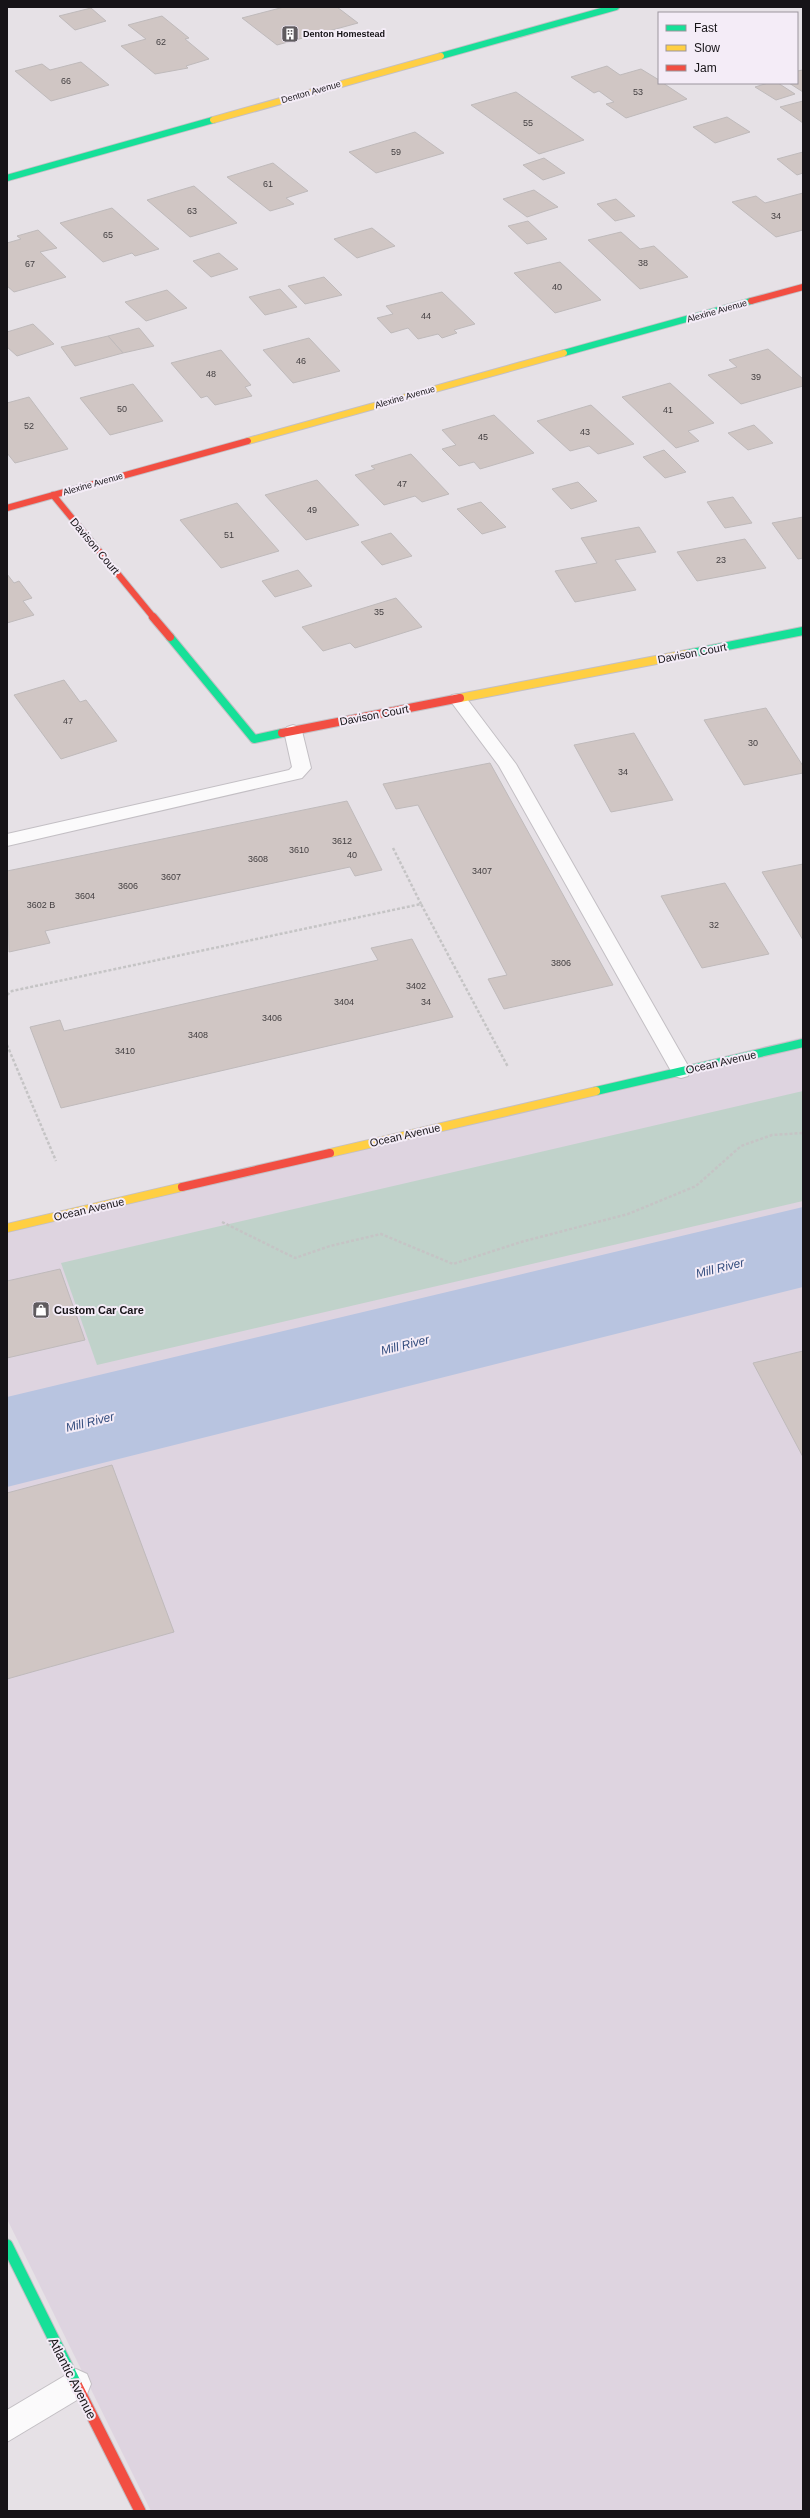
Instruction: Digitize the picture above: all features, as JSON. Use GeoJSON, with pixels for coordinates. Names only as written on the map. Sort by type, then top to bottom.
{"type":"FeatureCollection","features":[{"type":"Feature","properties":{"kind":"street","name":"Denton Avenue"},"geometry":{"type":"LineString","coordinates":[[7,178],[616,7]]}},
{"type":"Feature","properties":{"kind":"street","name":"Alexine Avenue"},"geometry":{"type":"LineString","coordinates":[[7,508],[803,287]]}},
{"type":"Feature","properties":{"kind":"street","name":"Davison Court"},"geometry":{"type":"LineString","coordinates":[[53,495],[254,739],[803,631]]}},
{"type":"Feature","properties":{"kind":"street","name":"Ocean Avenue"},"geometry":{"type":"LineString","coordinates":[[7,1228],[803,1043]]}},
{"type":"Feature","properties":{"kind":"street","name":"Atlantic Avenue"},"geometry":{"type":"LineString","coordinates":[[7,2245],[140,2511]]}},
{"type":"Feature","properties":{"kind":"lane"},"geometry":{"type":"LineString","coordinates":[[458,699],[507,764],[681,1071]]}},
{"type":"Feature","properties":{"kind":"lane"},"geometry":{"type":"LineString","coordinates":[[7,840],[295,774],[302,768],[293,731]]}},
{"type":"Feature","properties":{"kind":"lane"},"geometry":{"type":"LineString","coordinates":[[7,2427],[76,2384]]}},
{"type":"Feature","properties":{"kind":"path"},"geometry":{"type":"LineString","coordinates":[[393,848],[508,1068]]}},
{"type":"Feature","properties":{"kind":"path"},"geometry":{"type":"LineString","coordinates":[[7,995],[12,991],[421,904]]}},
{"type":"Feature","properties":{"kind":"path"},"geometry":{"type":"LineString","coordinates":[[7,1045],[56,1161]]}},
{"type":"Feature","properties":{"kind":"path"},"geometry":{"type":"LineString","coordinates":[[205,1182],[221,1221],[249,1237],[275,1245],[295,1258],[330,1246],[381,1234],[453,1264],[521,1242],[628,1214],[696,1186],[741,1146],[772,1135],[803,1133]]}},
{"type":"Feature","properties":{"kind":"shaded area"},"geometry":{"type":"Polygon","coordinates":[[[803,1037],[803,2511],[151,2511],[7,2219],[7,1230],[803,1037]]]}},
{"type":"Feature","properties":{"kind":"shaded area"},"geometry":{"type":"Polygon","coordinates":[[[803,1091],[803,1201],[97,1365],[61,1263],[803,1091]]]}},
{"type":"Feature","properties":{"kind":"building","name":"Denton Homestead"},"geometry":{"type":"Polygon","coordinates":[[[284,7],[337,7],[358,23],[277,45],[242,18],[284,7]]]}},
{"type":"Feature","properties":{"kind":"building"},"geometry":{"type":"Polygon","coordinates":[[[91,8],[106,21],[75,30],[59,16],[91,8]]]}},
{"type":"Feature","properties":{"kind":"building"},"geometry":{"type":"Polygon","coordinates":[[[162,16],[189,38],[185,39],[209,59],[186,66],[188,68],[155,74],[121,46],[146,39],[128,25],[162,16]]]}},
{"type":"Feature","properties":{"kind":"building"},"geometry":{"type":"Polygon","coordinates":[[[81,62],[109,85],[51,101],[15,71],[42,64],[50,70],[81,62]]]}},
{"type":"Feature","properties":{"kind":"building"},"geometry":{"type":"Polygon","coordinates":[[[607,66],[620,75],[641,69],[658,79],[658,84],[664,84],[687,99],[626,118],[606,104],[614,102],[599,91],[594,93],[571,77],[607,66]]]}},
{"type":"Feature","properties":{"kind":"building"},"geometry":{"type":"Polygon","coordinates":[[[803,70],[803,92],[791,84],[798,84],[798,71],[803,70]]]}},
{"type":"Feature","properties":{"kind":"building"},"geometry":{"type":"Polygon","coordinates":[[[765,84],[780,84],[795,94],[776,100],[755,87],[765,84]]]}},
{"type":"Feature","properties":{"kind":"building"},"geometry":{"type":"Polygon","coordinates":[[[516,92],[584,140],[539,154],[471,105],[516,92]]]}},
{"type":"Feature","properties":{"kind":"building"},"geometry":{"type":"Polygon","coordinates":[[[803,101],[803,123],[780,107],[803,101]]]}},
{"type":"Feature","properties":{"kind":"building"},"geometry":{"type":"Polygon","coordinates":[[[727,117],[750,132],[715,143],[693,127],[727,117]]]}},
{"type":"Feature","properties":{"kind":"building"},"geometry":{"type":"Polygon","coordinates":[[[415,132],[444,153],[376,173],[349,152],[415,132]]]}},
{"type":"Feature","properties":{"kind":"building"},"geometry":{"type":"Polygon","coordinates":[[[803,152],[803,173],[797,175],[777,159],[803,152]]]}},
{"type":"Feature","properties":{"kind":"building"},"geometry":{"type":"Polygon","coordinates":[[[544,158],[565,173],[543,180],[523,165],[544,158]]]}},
{"type":"Feature","properties":{"kind":"building"},"geometry":{"type":"Polygon","coordinates":[[[273,163],[308,191],[286,198],[294,204],[270,211],[227,177],[273,163]]]}},
{"type":"Feature","properties":{"kind":"building"},"geometry":{"type":"Polygon","coordinates":[[[194,186],[237,223],[190,237],[147,200],[194,186]]]}},
{"type":"Feature","properties":{"kind":"building"},"geometry":{"type":"Polygon","coordinates":[[[534,190],[558,207],[527,217],[503,199],[534,190]]]}},
{"type":"Feature","properties":{"kind":"building"},"geometry":{"type":"Polygon","coordinates":[[[803,193],[803,230],[776,237],[732,202],[756,196],[765,203],[803,193]]]}},
{"type":"Feature","properties":{"kind":"building"},"geometry":{"type":"Polygon","coordinates":[[[616,199],[635,216],[615,221],[597,204],[616,199]]]}},
{"type":"Feature","properties":{"kind":"building"},"geometry":{"type":"Polygon","coordinates":[[[112,208],[159,249],[135,256],[132,253],[103,262],[60,223],[112,208]]]}},
{"type":"Feature","properties":{"kind":"building"},"geometry":{"type":"Polygon","coordinates":[[[528,221],[547,239],[527,244],[508,226],[528,221]]]}},
{"type":"Feature","properties":{"kind":"building"},"geometry":{"type":"Polygon","coordinates":[[[372,228],[395,246],[357,258],[334,239],[372,228]]]}},
{"type":"Feature","properties":{"kind":"building"},"geometry":{"type":"Polygon","coordinates":[[[38,230],[57,248],[40,252],[66,277],[14,292],[7,286],[7,243],[21,239],[17,236],[38,230]]]}},
{"type":"Feature","properties":{"kind":"building"},"geometry":{"type":"Polygon","coordinates":[[[621,232],[640,249],[654,246],[688,277],[640,289],[588,240],[621,232]]]}},
{"type":"Feature","properties":{"kind":"building"},"geometry":{"type":"Polygon","coordinates":[[[219,253],[238,269],[211,277],[193,261],[219,253]]]}},
{"type":"Feature","properties":{"kind":"building"},"geometry":{"type":"Polygon","coordinates":[[[560,262],[601,300],[555,313],[514,273],[560,262]]]}},
{"type":"Feature","properties":{"kind":"building"},"geometry":{"type":"Polygon","coordinates":[[[324,277],[342,295],[305,304],[288,286],[324,277]]]}},
{"type":"Feature","properties":{"kind":"building"},"geometry":{"type":"Polygon","coordinates":[[[280,289],[297,307],[265,315],[249,297],[280,289]]]}},
{"type":"Feature","properties":{"kind":"building"},"geometry":{"type":"Polygon","coordinates":[[[167,290],[187,308],[146,321],[125,302],[167,290]]]}},
{"type":"Feature","properties":{"kind":"building"},"geometry":{"type":"Polygon","coordinates":[[[442,292],[475,324],[454,330],[457,333],[442,338],[438,334],[418,339],[408,328],[391,333],[377,318],[393,314],[386,306],[442,292]]]}},
{"type":"Feature","properties":{"kind":"building"},"geometry":{"type":"Polygon","coordinates":[[[33,324],[54,344],[17,356],[7,347],[7,332],[33,324]]]}},
{"type":"Feature","properties":{"kind":"building"},"geometry":{"type":"Polygon","coordinates":[[[139,328],[154,346],[123,353],[108,336],[139,328]]]}},
{"type":"Feature","properties":{"kind":"building"},"geometry":{"type":"Polygon","coordinates":[[[108,336],[123,353],[75,366],[61,347],[108,336]]]}},
{"type":"Feature","properties":{"kind":"building"},"geometry":{"type":"Polygon","coordinates":[[[309,338],[340,371],[293,383],[263,350],[309,338]]]}},
{"type":"Feature","properties":{"kind":"building"},"geometry":{"type":"Polygon","coordinates":[[[768,349],[803,379],[803,386],[741,404],[708,375],[737,367],[729,360],[768,349]]]}},
{"type":"Feature","properties":{"kind":"building"},"geometry":{"type":"Polygon","coordinates":[[[221,350],[251,385],[245,387],[252,396],[215,405],[207,396],[201,398],[171,363],[221,350]]]}},
{"type":"Feature","properties":{"kind":"building"},"geometry":{"type":"Polygon","coordinates":[[[670,383],[714,423],[688,431],[699,441],[676,448],[622,397],[670,383]]]}},
{"type":"Feature","properties":{"kind":"building"},"geometry":{"type":"Polygon","coordinates":[[[133,384],[163,421],[110,435],[80,398],[133,384]]]}},
{"type":"Feature","properties":{"kind":"building"},"geometry":{"type":"Polygon","coordinates":[[[29,397],[68,449],[15,463],[7,453],[7,403],[29,397]]]}},
{"type":"Feature","properties":{"kind":"building"},"geometry":{"type":"Polygon","coordinates":[[[591,405],[634,444],[598,454],[589,446],[570,451],[537,421],[591,405]]]}},
{"type":"Feature","properties":{"kind":"building"},"geometry":{"type":"Polygon","coordinates":[[[494,415],[534,453],[480,469],[474,462],[459,466],[442,449],[456,445],[442,430],[494,415]]]}},
{"type":"Feature","properties":{"kind":"building"},"geometry":{"type":"Polygon","coordinates":[[[754,425],[773,443],[748,450],[728,433],[754,425]]]}},
{"type":"Feature","properties":{"kind":"building"},"geometry":{"type":"Polygon","coordinates":[[[664,450],[686,472],[665,478],[643,457],[664,450]]]}},
{"type":"Feature","properties":{"kind":"building"},"geometry":{"type":"Polygon","coordinates":[[[411,454],[449,494],[422,502],[415,496],[384,505],[355,475],[375,469],[371,466],[411,454]]]}},
{"type":"Feature","properties":{"kind":"building"},"geometry":{"type":"Polygon","coordinates":[[[317,480],[359,525],[306,540],[265,495],[317,480]]]}},
{"type":"Feature","properties":{"kind":"building"},"geometry":{"type":"Polygon","coordinates":[[[578,482],[597,501],[571,509],[552,489],[578,482]]]}},
{"type":"Feature","properties":{"kind":"building"},"geometry":{"type":"Polygon","coordinates":[[[733,497],[752,523],[725,528],[707,502],[733,497]]]}},
{"type":"Feature","properties":{"kind":"building"},"geometry":{"type":"Polygon","coordinates":[[[481,502],[506,527],[482,534],[457,509],[481,502]]]}},
{"type":"Feature","properties":{"kind":"building"},"geometry":{"type":"Polygon","coordinates":[[[237,503],[279,551],[221,568],[180,520],[237,503]]]}},
{"type":"Feature","properties":{"kind":"building"},"geometry":{"type":"Polygon","coordinates":[[[803,517],[803,558],[798,559],[772,523],[803,517]]]}},
{"type":"Feature","properties":{"kind":"building"},"geometry":{"type":"Polygon","coordinates":[[[639,527],[656,552],[615,560],[636,590],[575,602],[555,571],[597,563],[581,538],[639,527]]]}},
{"type":"Feature","properties":{"kind":"building"},"geometry":{"type":"Polygon","coordinates":[[[391,533],[412,556],[382,565],[361,542],[391,533]]]}},
{"type":"Feature","properties":{"kind":"building"},"geometry":{"type":"Polygon","coordinates":[[[745,539],[766,568],[697,581],[677,552],[745,539]]]}},
{"type":"Feature","properties":{"kind":"building"},"geometry":{"type":"Polygon","coordinates":[[[298,570],[312,586],[275,597],[262,581],[298,570]]]}},
{"type":"Feature","properties":{"kind":"building"},"geometry":{"type":"Polygon","coordinates":[[[7,574],[14,583],[19,581],[32,598],[23,601],[34,615],[7,623],[7,574]]]}},
{"type":"Feature","properties":{"kind":"building"},"geometry":{"type":"Polygon","coordinates":[[[396,598],[422,627],[355,648],[350,643],[323,651],[302,627],[396,598]]]}},
{"type":"Feature","properties":{"kind":"building"},"geometry":{"type":"Polygon","coordinates":[[[64,680],[80,702],[86,700],[117,741],[61,759],[14,695],[64,680]]]}},
{"type":"Feature","properties":{"kind":"building"},"geometry":{"type":"Polygon","coordinates":[[[766,708],[803,766],[803,773],[744,785],[704,720],[766,708]]]}},
{"type":"Feature","properties":{"kind":"building"},"geometry":{"type":"Polygon","coordinates":[[[634,733],[673,800],[611,812],[574,745],[634,733]]]}},
{"type":"Feature","properties":{"kind":"building"},"geometry":{"type":"Polygon","coordinates":[[[490,763],[613,985],[504,1009],[488,979],[507,975],[418,805],[396,809],[383,784],[490,763]]]}},
{"type":"Feature","properties":{"kind":"building"},"geometry":{"type":"Polygon","coordinates":[[[347,801],[382,870],[355,876],[350,867],[45,931],[50,943],[9,952],[7,871],[347,801]]]}},
{"type":"Feature","properties":{"kind":"building"},"geometry":{"type":"Polygon","coordinates":[[[803,864],[803,940],[762,872],[803,864]]]}},
{"type":"Feature","properties":{"kind":"building"},"geometry":{"type":"Polygon","coordinates":[[[725,883],[769,954],[702,968],[661,896],[725,883]]]}},
{"type":"Feature","properties":{"kind":"building"},"geometry":{"type":"Polygon","coordinates":[[[412,939],[453,1017],[61,1108],[30,1027],[60,1020],[64,1031],[378,960],[371,948],[412,939]]]}},
{"type":"Feature","properties":{"kind":"building","name":"Custom Car Care"},"geometry":{"type":"Polygon","coordinates":[[[60,1269],[85,1340],[7,1358],[7,1281],[60,1269]]]}},
{"type":"Feature","properties":{"kind":"building"},"geometry":{"type":"Polygon","coordinates":[[[803,1351],[803,1457],[753,1363],[803,1351]]]}},
{"type":"Feature","properties":{"kind":"building"},"geometry":{"type":"Polygon","coordinates":[[[112,1465],[174,1632],[7,1679],[7,1493],[112,1465]]]}},
{"type":"Feature","properties":{"kind":"waterway","name":"Mill River"},"geometry":{"type":"LineString","coordinates":[[7,1442],[803,1247]]}},
{"type":"Feature","properties":{"kind":"traffic: fast"},"geometry":{"type":"LineString","coordinates":[[441,56],[616,7]]}},
{"type":"Feature","properties":{"kind":"traffic: fast"},"geometry":{"type":"LineString","coordinates":[[7,178],[213,120]]}},
{"type":"Feature","properties":{"kind":"traffic: fast"},"geometry":{"type":"LineString","coordinates":[[564,353],[751,301]]}},
{"type":"Feature","properties":{"kind":"traffic: fast"},"geometry":{"type":"LineString","coordinates":[[687,654],[803,631]]}},
{"type":"Feature","properties":{"kind":"traffic: fast"},"geometry":{"type":"LineString","coordinates":[[170,637],[254,739],[282,733]]}},
{"type":"Feature","properties":{"kind":"traffic: fast"},"geometry":{"type":"LineString","coordinates":[[596,1091],[803,1043]]}},
{"type":"Feature","properties":{"kind":"traffic: fast"},"geometry":{"type":"LineString","coordinates":[[7,2245],[76,2384]]}},
{"type":"Feature","properties":{"kind":"traffic: slow"},"geometry":{"type":"LineString","coordinates":[[213,120],[441,56]]}},
{"type":"Feature","properties":{"kind":"traffic: slow"},"geometry":{"type":"LineString","coordinates":[[248,441],[564,353]]}},
{"type":"Feature","properties":{"kind":"traffic: slow"},"geometry":{"type":"LineString","coordinates":[[460,698],[687,654]]}},
{"type":"Feature","properties":{"kind":"traffic: slow"},"geometry":{"type":"LineString","coordinates":[[330,1153],[596,1091]]}},
{"type":"Feature","properties":{"kind":"traffic: slow"},"geometry":{"type":"LineString","coordinates":[[7,1228],[182,1187]]}},
{"type":"Feature","properties":{"kind":"traffic: jam"},"geometry":{"type":"LineString","coordinates":[[751,301],[803,287]]}},
{"type":"Feature","properties":{"kind":"traffic: jam"},"geometry":{"type":"LineString","coordinates":[[7,508],[248,441]]}},
{"type":"Feature","properties":{"kind":"traffic: jam"},"geometry":{"type":"LineString","coordinates":[[53,495],[170,637]]}},
{"type":"Feature","properties":{"kind":"traffic: jam"},"geometry":{"type":"LineString","coordinates":[[282,733],[460,698]]}},
{"type":"Feature","properties":{"kind":"traffic: jam"},"geometry":{"type":"LineString","coordinates":[[182,1187],[330,1153]]}},
{"type":"Feature","properties":{"kind":"traffic: jam"},"geometry":{"type":"LineString","coordinates":[[76,2384],[140,2511]]}},
{"type":"Feature","properties":{"kind":"place","name":"Denton Homestead"},"geometry":{"type":"Point","coordinates":[290,34]}},
{"type":"Feature","properties":{"kind":"place","name":"Custom Car Care"},"geometry":{"type":"Point","coordinates":[41,1310]}}]}
